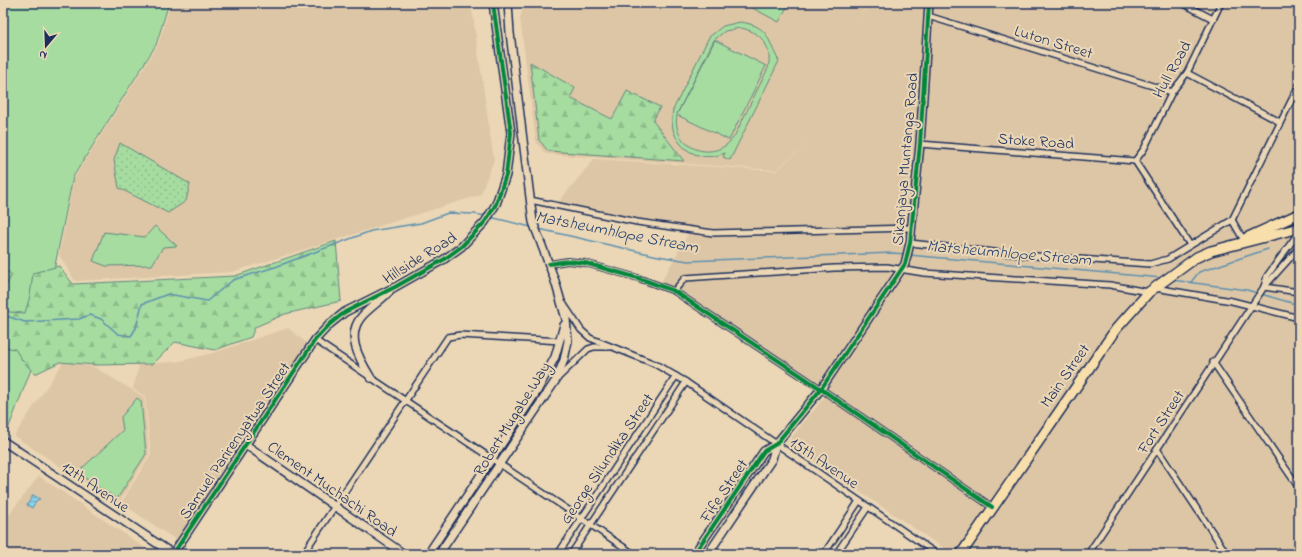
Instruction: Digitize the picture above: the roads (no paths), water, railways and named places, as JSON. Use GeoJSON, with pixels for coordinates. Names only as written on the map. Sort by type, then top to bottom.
{"type":"FeatureCollection","features":[{"type":"Feature","properties":{"kind":"highway"},"geometry":{"type":"LineString","coordinates":[[1224,247],[1299,214]]}},
{"type":"Feature","properties":{"kind":"highway"},"geometry":{"type":"LineString","coordinates":[[1224,247],[1299,228]]}},
{"type":"Feature","properties":{"kind":"highway","name":"Main Street"},"geometry":{"type":"LineString","coordinates":[[961,554],[1116,328],[1154,288],[1173,273],[1197,257],[1224,247]]}},
{"type":"Feature","properties":{"kind":"street","name":"Hillside Road"},"geometry":{"type":"LineString","coordinates":[[315,340],[330,324],[345,312],[395,287],[443,260],[461,247],[485,222],[496,204],[506,175],[511,134],[493,3]]}},
{"type":"Feature","properties":{"kind":"street"},"geometry":{"type":"LineString","coordinates":[[508,3],[510,33],[533,222],[562,301],[566,319]]}},
{"type":"Feature","properties":{"kind":"street","name":"Sikanjaya Muntanga Road"},"geometry":{"type":"LineString","coordinates":[[776,444],[822,389],[903,266],[910,245],[920,144],[929,3]]}},
{"type":"Feature","properties":{"kind":"street"},"geometry":{"type":"LineString","coordinates":[[1182,3],[1212,19]]}},
{"type":"Feature","properties":{"kind":"street","name":"Hull Road"},"geometry":{"type":"LineString","coordinates":[[1135,161],[1144,149],[1172,92],[1187,73],[1221,3]]}},
{"type":"Feature","properties":{"kind":"street","name":"Luton Street"},"geometry":{"type":"LineString","coordinates":[[928,16],[1172,92]]}},
{"type":"Feature","properties":{"kind":"street"},"geometry":{"type":"LineString","coordinates":[[1187,73],[1280,122]]}},
{"type":"Feature","properties":{"kind":"street"},"geometry":{"type":"LineString","coordinates":[[910,245],[1144,264],[1168,259],[1232,220],[1299,86]]}},
{"type":"Feature","properties":{"kind":"street","name":"Stoke Road"},"geometry":{"type":"LineString","coordinates":[[920,144],[1135,161]]}},
{"type":"Feature","properties":{"kind":"street"},"geometry":{"type":"LineString","coordinates":[[1135,161],[1190,245]]}},
{"type":"Feature","properties":{"kind":"street"},"geometry":{"type":"LineString","coordinates":[[530,200],[637,222],[713,233],[911,228]]}},
{"type":"Feature","properties":{"kind":"street"},"geometry":{"type":"LineString","coordinates":[[1232,220],[1243,239]]}},
{"type":"Feature","properties":{"kind":"street"},"geometry":{"type":"LineString","coordinates":[[1263,288],[1270,272],[1299,232]]}},
{"type":"Feature","properties":{"kind":"street"},"geometry":{"type":"LineString","coordinates":[[1263,288],[1299,248]]}},
{"type":"Feature","properties":{"kind":"street"},"geometry":{"type":"LineString","coordinates":[[549,264],[568,261],[591,264],[638,278],[674,291],[822,389],[992,507]]}},
{"type":"Feature","properties":{"kind":"street"},"geometry":{"type":"LineString","coordinates":[[674,291],[685,278],[834,268],[903,266],[924,273],[1154,288],[1253,304],[1299,318]]}},
{"type":"Feature","properties":{"kind":"street"},"geometry":{"type":"LineString","coordinates":[[372,378],[358,358],[355,343],[355,330],[363,315],[395,287]]}},
{"type":"Feature","properties":{"kind":"street"},"geometry":{"type":"LineString","coordinates":[[1263,288],[1299,292]]}},
{"type":"Feature","properties":{"kind":"street","name":"Fort Street"},"geometry":{"type":"LineString","coordinates":[[1088,554],[1263,288]]}},
{"type":"Feature","properties":{"kind":"street","name":"15th Avenue"},"geometry":{"type":"LineString","coordinates":[[562,301],[581,330],[590,338],[655,364],[686,382],[937,554]]}},
{"type":"Feature","properties":{"kind":"street","name":"Robert Mugabe Way"},"geometry":{"type":"LineString","coordinates":[[428,554],[538,391],[547,374],[560,341],[566,319]]}},
{"type":"Feature","properties":{"kind":"street","name":"Robert Mugabe Way"},"geometry":{"type":"LineString","coordinates":[[439,554],[556,380],[564,360],[568,341],[566,319]]}},
{"type":"Feature","properties":{"kind":"street"},"geometry":{"type":"LineString","coordinates":[[303,554],[406,401],[445,340],[453,335],[460,335],[560,341]]}},
{"type":"Feature","properties":{"kind":"street"},"geometry":{"type":"LineString","coordinates":[[315,340],[634,554]]}},
{"type":"Feature","properties":{"kind":"street","name":"Samuel Parirenyatwa Street"},"geometry":{"type":"LineString","coordinates":[[173,554],[315,340]]}},
{"type":"Feature","properties":{"kind":"street","name":"15th Avenue"},"geometry":{"type":"LineString","coordinates":[[556,380],[588,349],[594,347],[614,347]]}},
{"type":"Feature","properties":{"kind":"street"},"geometry":{"type":"LineString","coordinates":[[1213,362],[1299,488]]}},
{"type":"Feature","properties":{"kind":"street","name":"George Silundika Street"},"geometry":{"type":"LineString","coordinates":[[558,554],[676,376]]}},
{"type":"Feature","properties":{"kind":"street","name":"George Silundika Street"},"geometry":{"type":"LineString","coordinates":[[571,554],[686,382]]}},
{"type":"Feature","properties":{"kind":"street","name":"12th Avenue"},"geometry":{"type":"LineString","coordinates":[[3,441],[173,554]]}},
{"type":"Feature","properties":{"kind":"street","name":"Fife Street"},"geometry":{"type":"LineString","coordinates":[[694,554],[764,451],[776,444]]}},
{"type":"Feature","properties":{"kind":"street","name":"Fife Street"},"geometry":{"type":"LineString","coordinates":[[708,554],[772,459],[776,444]]}},
{"type":"Feature","properties":{"kind":"street","name":"Clement Muchachi Road"},"geometry":{"type":"LineString","coordinates":[[246,445],[404,554]]}},
{"type":"Feature","properties":{"kind":"street"},"geometry":{"type":"LineString","coordinates":[[1157,449],[1227,554]]}},
{"type":"Feature","properties":{"kind":"street"},"geometry":{"type":"LineString","coordinates":[[824,554],[859,501]]}},
{"type":"Feature","properties":{"kind":"street"},"geometry":{"type":"LineString","coordinates":[[836,554],[868,507]]}},
{"type":"Feature","properties":{"kind":"water"},"geometry":{"type":"Polygon","coordinates":[[[33,495],[40,499],[37,500],[32,508],[27,505],[33,495]]]}},
{"type":"Feature","properties":{"kind":"waterway","name":"Matsheumhlope Stream"},"geometry":{"type":"LineString","coordinates":[[3,120],[5,122],[3,124]]}},
{"type":"Feature","properties":{"kind":"waterway","name":"Matsheumhlope Stream"},"geometry":{"type":"LineString","coordinates":[[3,315],[25,322],[79,319],[90,315],[101,319],[118,334],[131,336],[136,328],[142,304],[168,294],[207,301],[233,280],[275,267],[371,231],[421,223],[448,213],[486,216]]}},
{"type":"Feature","properties":{"kind":"waterway","name":"Matsheumhlope Stream"},"geometry":{"type":"LineString","coordinates":[[490,217],[531,227]]}},
{"type":"Feature","properties":{"kind":"waterway","name":"Matsheumhlope Stream"},"geometry":{"type":"LineString","coordinates":[[539,229],[658,256],[688,261],[893,253],[905,254]]}},
{"type":"Feature","properties":{"kind":"waterway"},"geometry":{"type":"LineString","coordinates":[[1191,282],[1199,272],[1268,249]]}},
{"type":"Feature","properties":{"kind":"waterway","name":"Matsheumhlope Stream"},"geometry":{"type":"LineString","coordinates":[[909,255],[1162,278]]}},
{"type":"Feature","properties":{"kind":"waterway","name":"Matsheumhlope Stream"},"geometry":{"type":"LineString","coordinates":[[3,276],[6,278],[3,283]]}},
{"type":"Feature","properties":{"kind":"waterway","name":"Matsheumhlope Stream"},"geometry":{"type":"LineString","coordinates":[[1172,280],[1247,290],[1299,305]]}}]}
